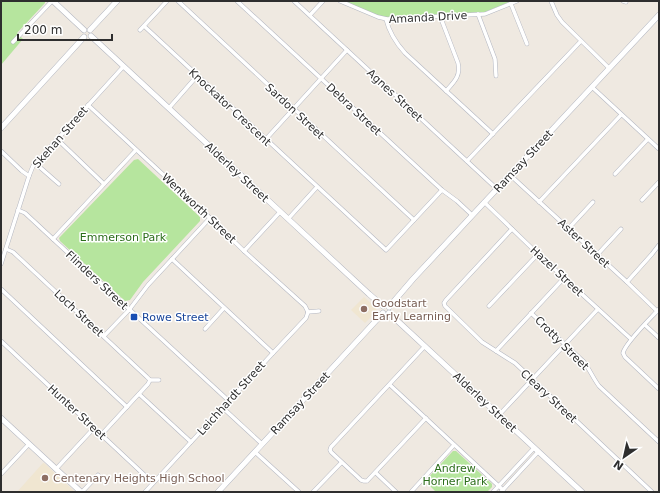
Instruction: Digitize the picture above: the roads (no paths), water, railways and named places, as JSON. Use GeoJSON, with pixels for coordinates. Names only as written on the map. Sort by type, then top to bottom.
{"type":"FeatureCollection","features":[{"type":"Feature","properties":{"kind":"street"},"geometry":{"type":"LineString","coordinates":[[13,42],[52,1],[84,30],[90,30],[117,1]]}},
{"type":"Feature","properties":{"kind":"street"},"geometry":{"type":"LineString","coordinates":[[140,30],[167,1]]}},
{"type":"Feature","properties":{"kind":"street","name":"Sardon Street"},"geometry":{"type":"LineString","coordinates":[[178,1],[414,220]]}},
{"type":"Feature","properties":{"kind":"street","name":"Debra Street"},"geometry":{"type":"LineString","coordinates":[[237,1],[442,190],[472,215]]}},
{"type":"Feature","properties":{"kind":"street","name":"Agnes Street"},"geometry":{"type":"LineString","coordinates":[[294,1],[497,189]]}},
{"type":"Feature","properties":{"kind":"street"},"geometry":{"type":"LineString","coordinates":[[310,15],[323,1]]}},
{"type":"Feature","properties":{"kind":"street","name":"Amanda Drive"},"geometry":{"type":"LineString","coordinates":[[340,1],[386,19],[488,13],[517,1]]}},
{"type":"Feature","properties":{"kind":"street"},"geometry":{"type":"LineString","coordinates":[[551,1],[562,22],[609,68]]}},
{"type":"Feature","properties":{"kind":"street"},"geometry":{"type":"LineString","coordinates":[[511,4],[527,44]]}},
{"type":"Feature","properties":{"kind":"street"},"geometry":{"type":"LineString","coordinates":[[478,14],[495,60],[496,76]]}},
{"type":"Feature","properties":{"kind":"street","name":"Ramsay Street"},"geometry":{"type":"LineString","coordinates":[[386,306],[413,279],[659,15]]}},
{"type":"Feature","properties":{"kind":"street"},"geometry":{"type":"LineString","coordinates":[[440,16],[459,68],[456,80],[446,91]]}},
{"type":"Feature","properties":{"kind":"street"},"geometry":{"type":"LineString","coordinates":[[386,19],[392,34],[401,48],[493,134]]}},
{"type":"Feature","properties":{"kind":"street","name":"Knockator Crescent"},"geometry":{"type":"LineString","coordinates":[[144,26],[386,252],[442,190]]}},
{"type":"Feature","properties":{"kind":"street"},"geometry":{"type":"LineString","coordinates":[[84,30],[82,33],[84,37]]}},
{"type":"Feature","properties":{"kind":"street"},"geometry":{"type":"LineString","coordinates":[[1,128],[84,37],[88,38],[91,36],[92,34],[90,30]]}},
{"type":"Feature","properties":{"kind":"street","name":"Alderley Street"},"geometry":{"type":"LineString","coordinates":[[91,36],[376,301],[386,306]]}},
{"type":"Feature","properties":{"kind":"street"},"geometry":{"type":"LineString","coordinates":[[468,161],[581,41]]}},
{"type":"Feature","properties":{"kind":"street"},"geometry":{"type":"LineString","coordinates":[[266,139],[347,50]]}},
{"type":"Feature","properties":{"kind":"street","name":"Skehan Street"},"geometry":{"type":"LineString","coordinates":[[1,264],[34,164],[123,67]]}},
{"type":"Feature","properties":{"kind":"street"},"geometry":{"type":"LineString","coordinates":[[169,108],[197,76]]}},
{"type":"Feature","properties":{"kind":"street"},"geometry":{"type":"LineString","coordinates":[[592,87],[659,149]]}},
{"type":"Feature","properties":{"kind":"street","name":"Wentworth Street"},"geometry":{"type":"LineString","coordinates":[[88,105],[305,306],[308,312]]}},
{"type":"Feature","properties":{"kind":"street"},"geometry":{"type":"LineString","coordinates":[[539,202],[622,114]]}},
{"type":"Feature","properties":{"kind":"street"},"geometry":{"type":"LineString","coordinates":[[57,139],[104,184]]}},
{"type":"Feature","properties":{"kind":"street"},"geometry":{"type":"LineString","coordinates":[[615,174],[648,139]]}},
{"type":"Feature","properties":{"kind":"street"},"geometry":{"type":"LineString","coordinates":[[53,239],[136,150]]}},
{"type":"Feature","properties":{"kind":"street"},"geometry":{"type":"LineString","coordinates":[[1,151],[29,176]]}},
{"type":"Feature","properties":{"kind":"street"},"geometry":{"type":"LineString","coordinates":[[20,169],[27,170],[34,164],[59,184]]}},
{"type":"Feature","properties":{"kind":"street","name":"Aster Street"},"geometry":{"type":"LineString","coordinates":[[510,175],[658,310]]}},
{"type":"Feature","properties":{"kind":"street"},"geometry":{"type":"LineString","coordinates":[[642,200],[659,182]]}},
{"type":"Feature","properties":{"kind":"street"},"geometry":{"type":"LineString","coordinates":[[288,219],[318,187]]}},
{"type":"Feature","properties":{"kind":"street","name":"Hazel Street"},"geometry":{"type":"LineString","coordinates":[[484,202],[538,254],[631,339]]}},
{"type":"Feature","properties":{"kind":"street"},"geometry":{"type":"LineString","coordinates":[[568,229],[593,202]]}},
{"type":"Feature","properties":{"kind":"street","name":"Flinders Street"},"geometry":{"type":"LineString","coordinates":[[18,210],[24,213],[53,239],[228,401]]}},
{"type":"Feature","properties":{"kind":"street"},"geometry":{"type":"LineString","coordinates":[[244,251],[280,212]]}},
{"type":"Feature","properties":{"kind":"street"},"geometry":{"type":"LineString","coordinates":[[104,336],[129,310],[148,285],[210,218]]}},
{"type":"Feature","properties":{"kind":"street","name":"Cleary Street"},"geometry":{"type":"LineString","coordinates":[[512,229],[444,303],[445,306],[482,342],[515,363],[652,492]]}},
{"type":"Feature","properties":{"kind":"street"},"geometry":{"type":"LineString","coordinates":[[597,255],[621,229]]}},
{"type":"Feature","properties":{"kind":"street"},"geometry":{"type":"LineString","coordinates":[[627,282],[659,245]]}},
{"type":"Feature","properties":{"kind":"street","name":"Loch Street"},"geometry":{"type":"LineString","coordinates":[[6,249],[13,252],[150,380]]}},
{"type":"Feature","properties":{"kind":"street"},"geometry":{"type":"LineString","coordinates":[[489,306],[538,254]]}},
{"type":"Feature","properties":{"kind":"street"},"geometry":{"type":"LineString","coordinates":[[172,259],[273,353]]}},
{"type":"Feature","properties":{"kind":"street"},"geometry":{"type":"LineString","coordinates":[[496,351],[564,278]]}},
{"type":"Feature","properties":{"kind":"street"},"geometry":{"type":"LineString","coordinates":[[1,289],[128,407]]}},
{"type":"Feature","properties":{"kind":"street"},"geometry":{"type":"LineString","coordinates":[[386,306],[390,309],[389,313],[386,314],[383,313],[381,309],[386,306]]}},
{"type":"Feature","properties":{"kind":"street"},"geometry":{"type":"LineString","coordinates":[[204,329],[224,308]]}},
{"type":"Feature","properties":{"kind":"street"},"geometry":{"type":"LineString","coordinates":[[499,415],[598,309]]}},
{"type":"Feature","properties":{"kind":"street"},"geometry":{"type":"LineString","coordinates":[[658,310],[631,339],[623,353],[659,389]]}},
{"type":"Feature","properties":{"kind":"street"},"geometry":{"type":"LineString","coordinates":[[308,312],[319,311]]}},
{"type":"Feature","properties":{"kind":"street","name":"Leichhardt Street"},"geometry":{"type":"LineString","coordinates":[[145,492],[306,318],[308,312]]}},
{"type":"Feature","properties":{"kind":"street","name":"Ramsay Street"},"geometry":{"type":"LineString","coordinates":[[218,492],[383,313]]}},
{"type":"Feature","properties":{"kind":"street","name":"Alderley Street"},"geometry":{"type":"LineString","coordinates":[[389,313],[582,492]]}},
{"type":"Feature","properties":{"kind":"street","name":"Crotty Street"},"geometry":{"type":"LineString","coordinates":[[531,313],[584,362],[599,386],[659,442]]}},
{"type":"Feature","properties":{"kind":"street"},"geometry":{"type":"LineString","coordinates":[[645,325],[659,338]]}},
{"type":"Feature","properties":{"kind":"street","name":"Hunter Street"},"geometry":{"type":"LineString","coordinates":[[1,341],[153,483]]}},
{"type":"Feature","properties":{"kind":"street"},"geometry":{"type":"LineString","coordinates":[[425,346],[332,447],[330,452],[361,480],[368,480],[426,418]]}},
{"type":"Feature","properties":{"kind":"street"},"geometry":{"type":"LineString","coordinates":[[102,434],[140,394],[150,380],[159,380]]}},
{"type":"Feature","properties":{"kind":"street"},"geometry":{"type":"LineString","coordinates":[[390,385],[499,486],[502,491],[536,450]]}},
{"type":"Feature","properties":{"kind":"street"},"geometry":{"type":"LineString","coordinates":[[140,394],[191,442]]}},
{"type":"Feature","properties":{"kind":"street"},"geometry":{"type":"LineString","coordinates":[[223,408],[262,444]]}},
{"type":"Feature","properties":{"kind":"street"},"geometry":{"type":"LineString","coordinates":[[1,418],[82,492],[98,475],[106,483]]}},
{"type":"Feature","properties":{"kind":"street"},"geometry":{"type":"LineString","coordinates":[[56,469],[94,428]]}},
{"type":"Feature","properties":{"kind":"street"},"geometry":{"type":"LineString","coordinates":[[1,474],[29,444]]}},
{"type":"Feature","properties":{"kind":"street"},"geometry":{"type":"LineString","coordinates":[[410,492],[454,445]]}},
{"type":"Feature","properties":{"kind":"street"},"geometry":{"type":"LineString","coordinates":[[494,492],[536,450]]}},
{"type":"Feature","properties":{"kind":"street"},"geometry":{"type":"LineString","coordinates":[[255,452],[299,492]]}},
{"type":"Feature","properties":{"kind":"street"},"geometry":{"type":"LineString","coordinates":[[314,492],[341,462]]}},
{"type":"Feature","properties":{"kind":"street"},"geometry":{"type":"LineString","coordinates":[[376,473],[396,492]]}},
{"type":"Feature","properties":{"kind":"place","name":"Goodstart Early Learning"},"geometry":{"type":"Point","coordinates":[364,309]}},
{"type":"Feature","properties":{"kind":"place","name":"Rowe Street"},"geometry":{"type":"Point","coordinates":[134,317]}},
{"type":"Feature","properties":{"kind":"place","name":"Centenary Heights High School"},"geometry":{"type":"Point","coordinates":[45,478]}},
{"type":"Feature","properties":{"kind":"park label","name":"Emmerson Park"},"geometry":{"type":"Point","coordinates":[123,237]}},
{"type":"Feature","properties":{"kind":"park label","name":"Andrew Horner Park"},"geometry":{"type":"Point","coordinates":[455,474]}}]}
